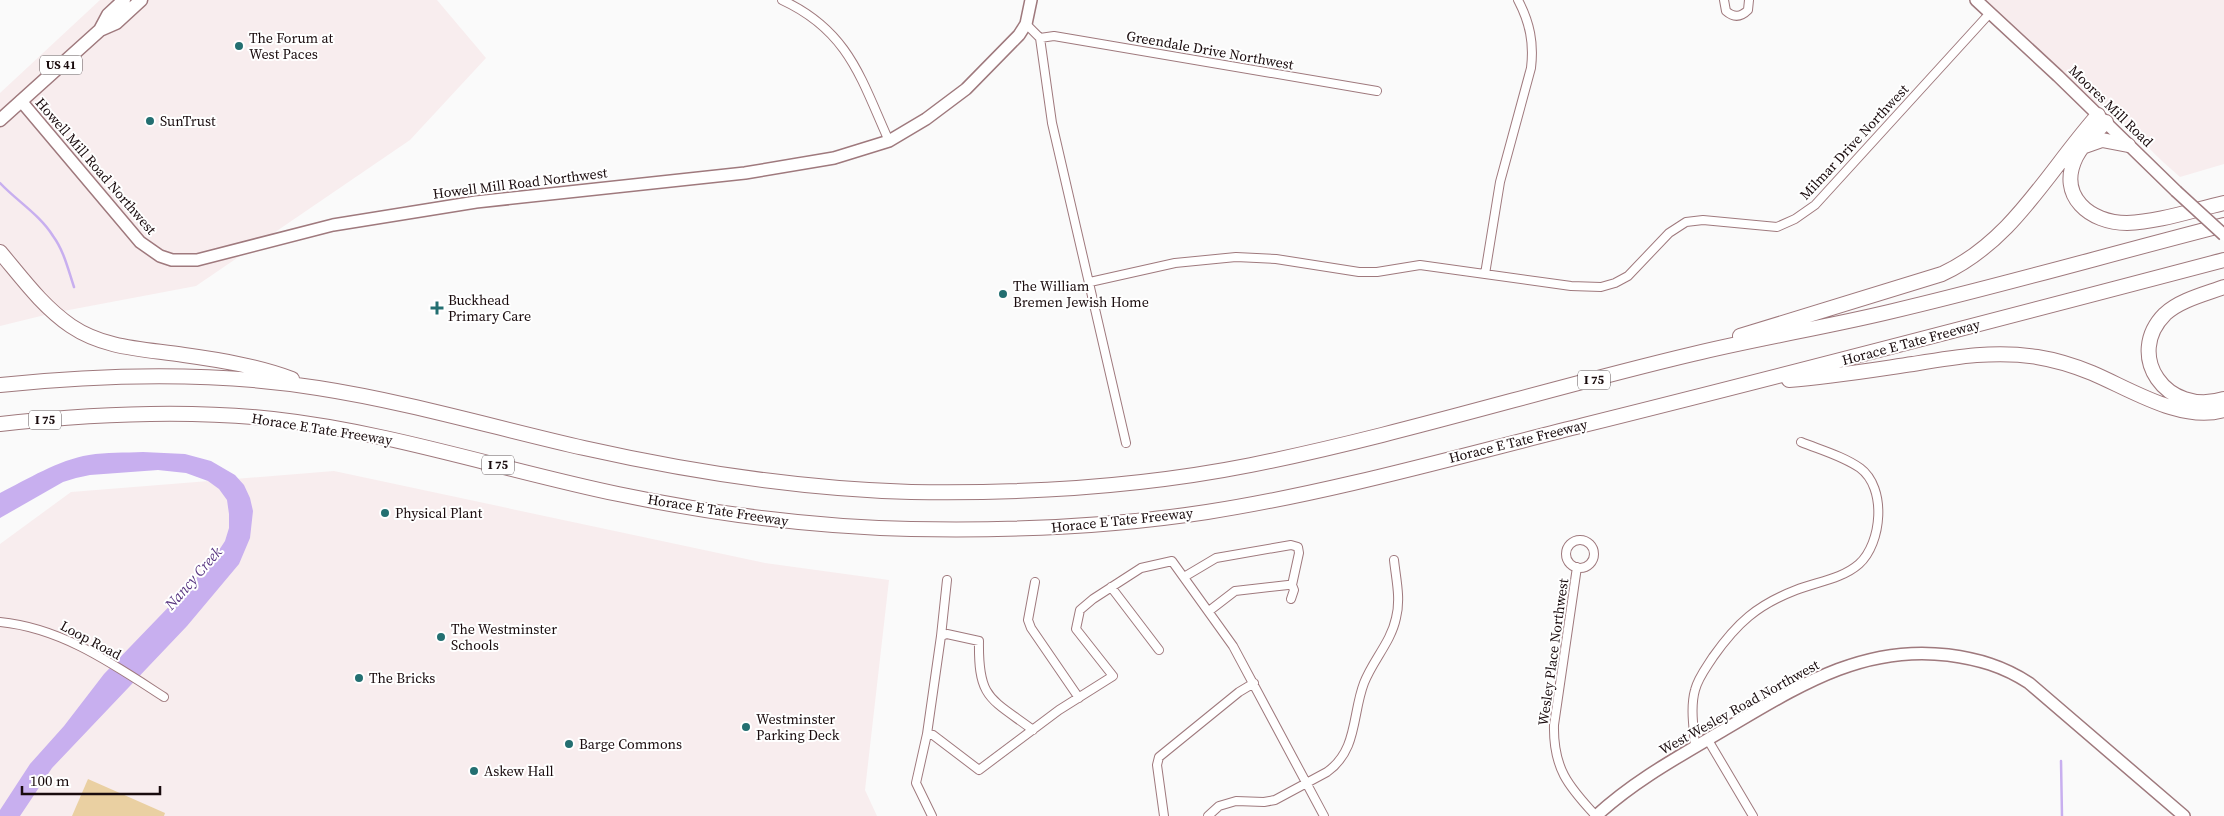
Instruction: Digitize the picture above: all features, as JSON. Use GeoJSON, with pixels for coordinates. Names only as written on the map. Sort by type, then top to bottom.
{"type":"FeatureCollection","features":[{"type":"Feature","properties":{"kind":"highway"},"geometry":{"type":"LineString","coordinates":[[2102,119],[2080,149],[2072,168],[2072,190],[2082,207],[2092,215],[2113,222],[2138,222],[2224,203]]}},
{"type":"Feature","properties":{"kind":"highway"},"geometry":{"type":"LineString","coordinates":[[1692,354],[1753,331],[1942,274],[1969,260],[1990,244],[2012,222],[2073,144],[2102,119]]}},
{"type":"Feature","properties":{"kind":"highway"},"geometry":{"type":"LineString","coordinates":[[2080,149],[2102,140],[2128,144]]}},
{"type":"Feature","properties":{"kind":"highway","name":"I 75"},"geometry":{"type":"LineString","coordinates":[[0,385],[82,378],[218,377],[313,387],[456,416],[592,450],[724,475],[801,484],[905,492],[1036,491],[1114,485],[1245,466],[1314,452],[1692,354],[1894,311],[2224,226]]}},
{"type":"Feature","properties":{"kind":"highway"},"geometry":{"type":"LineString","coordinates":[[0,252],[42,302],[72,327],[89,336],[103,342],[134,349],[243,365],[281,375],[313,387]]}},
{"type":"Feature","properties":{"kind":"highway","name":"Horace E Tate Freeway"},"geometry":{"type":"LineString","coordinates":[[0,424],[77,417],[172,413],[272,419],[392,439],[616,493],[691,507],[846,526],[915,529],[1012,529],[1163,517],[1276,499],[1748,384],[2224,260]]}},
{"type":"Feature","properties":{"kind":"highway"},"geometry":{"type":"LineString","coordinates":[[2224,287],[2192,299],[2166,314],[2153,334],[2150,353],[2154,373],[2172,395],[2190,402],[2200,403],[2224,399]]}},
{"type":"Feature","properties":{"kind":"highway"},"geometry":{"type":"LineString","coordinates":[[1748,384],[1852,373],[1967,356],[2013,354],[2056,361],[2089,372],[2176,410],[2193,414],[2224,410]]}},
{"type":"Feature","properties":{"kind":"main road","name":"US 41"},"geometry":{"type":"LineString","coordinates":[[100,30],[108,15],[124,0]]}},
{"type":"Feature","properties":{"kind":"main road","name":"US 41"},"geometry":{"type":"LineString","coordinates":[[0,120],[100,30],[116,23],[141,0]]}},
{"type":"Feature","properties":{"kind":"main road","name":"Howell Mill Road Northwest"},"geometry":{"type":"LineString","coordinates":[[21,101],[83,172],[140,242],[160,256],[185,261],[209,258],[290,235],[370,219],[476,202],[777,169],[834,158],[889,141],[926,119],[966,88],[1003,53],[1026,24],[1031,0]]}},
{"type":"Feature","properties":{"kind":"main road","name":"Moores Mill Road"},"geometry":{"type":"LineString","coordinates":[[1976,0],[2224,235]]}},
{"type":"Feature","properties":{"kind":"main road","name":"West Wesley Road Northwest"},"geometry":{"type":"LineString","coordinates":[[1596,816],[1636,783],[1794,689],[1861,660],[1886,654],[1912,652],[1974,658],[2003,668],[2029,683],[2184,816]]}},
{"type":"Feature","properties":{"kind":"street"},"geometry":{"type":"LineString","coordinates":[[782,0],[810,14],[824,25],[846,50],[854,63],[889,141]]}},
{"type":"Feature","properties":{"kind":"street"},"geometry":{"type":"LineString","coordinates":[[1090,282],[1175,262],[1218,257],[1276,259],[1359,272],[1377,272],[1420,265],[1485,274],[1500,182],[1531,68],[1530,26],[1518,0]]}},
{"type":"Feature","properties":{"kind":"street"},"geometry":{"type":"LineString","coordinates":[[1724,0],[1726,11],[1735,16],[1740,16],[1748,10],[1749,0]]}},
{"type":"Feature","properties":{"kind":"street","name":"Milmar Drive Northwest"},"geometry":{"type":"LineString","coordinates":[[1485,274],[1571,286],[1602,287],[1628,276],[1670,233],[1679,226],[1694,220],[1772,227],[1795,219],[1823,198],[1990,13]]}},
{"type":"Feature","properties":{"kind":"street"},"geometry":{"type":"LineString","coordinates":[[1026,24],[1040,38],[1052,122],[1126,444]]}},
{"type":"Feature","properties":{"kind":"street","name":"Greendale Drive Northwest"},"geometry":{"type":"LineString","coordinates":[[1040,38],[1054,36],[1377,91]]}},
{"type":"Feature","properties":{"kind":"street"},"geometry":{"type":"LineString","coordinates":[[1695,747],[1693,702],[1695,689],[1702,673],[1736,626],[1758,609],[1784,596],[1812,583],[1834,578],[1858,564],[1871,548],[1879,514],[1877,500],[1868,475],[1851,463],[1802,442]]}},
{"type":"Feature","properties":{"kind":"street"},"geometry":{"type":"LineString","coordinates":[[1184,577],[1216,558],[1291,545],[1298,547],[1300,553],[1292,585],[1294,590],[1291,599]]}},
{"type":"Feature","properties":{"kind":"street"},"geometry":{"type":"LineString","coordinates":[[1208,816],[1219,806],[1236,801],[1264,802],[1275,800],[1334,767],[1351,742],[1364,683],[1390,637],[1396,619],[1398,598],[1394,560]]}},
{"type":"Feature","properties":{"kind":"street"},"geometry":{"type":"LineString","coordinates":[[927,734],[933,735],[979,770],[1033,730],[1114,676],[1076,629],[1080,610],[1093,598],[1142,568],[1172,561],[1233,646],[1324,816]]}},
{"type":"Feature","properties":{"kind":"street","name":"Wesley Place Northwest"},"geometry":{"type":"LineString","coordinates":[[1577,568],[1554,725],[1554,743],[1558,763],[1566,781],[1596,816]]}},
{"type":"Feature","properties":{"kind":"street"},"geometry":{"type":"LineString","coordinates":[[932,816],[916,783],[927,734],[947,580]]}},
{"type":"Feature","properties":{"kind":"street"},"geometry":{"type":"LineString","coordinates":[[1035,582],[1028,620],[1031,628],[1079,698]]}},
{"type":"Feature","properties":{"kind":"street"},"geometry":{"type":"LineString","coordinates":[[1209,611],[1235,592],[1292,585]]}},
{"type":"Feature","properties":{"kind":"street"},"geometry":{"type":"LineString","coordinates":[[1111,587],[1159,650]]}},
{"type":"Feature","properties":{"kind":"street","name":"Loop Road"},"geometry":{"type":"LineString","coordinates":[[0,622],[37,628],[59,635],[99,656],[164,697]]}},
{"type":"Feature","properties":{"kind":"street"},"geometry":{"type":"LineString","coordinates":[[941,636],[947,634],[979,641],[978,668],[983,686],[991,698],[1033,730]]}},
{"type":"Feature","properties":{"kind":"street"},"geometry":{"type":"LineString","coordinates":[[1164,816],[1157,765],[1159,757],[1174,742],[1239,692],[1254,683]]}},
{"type":"Feature","properties":{"kind":"street"},"geometry":{"type":"LineString","coordinates":[[1708,740],[1753,816]]}},
{"type":"Feature","properties":{"kind":"shaded area"},"geometry":{"type":"Polygon","coordinates":[[[100,0],[437,0],[486,58],[410,140],[196,286],[53,313],[0,326],[0,93],[100,0]]]}},
{"type":"Feature","properties":{"kind":"shaded area"},"geometry":{"type":"Polygon","coordinates":[[[1978,0],[2224,0],[2224,164],[2180,177],[2108,108],[2070,94],[1978,0]]]}},
{"type":"Feature","properties":{"kind":"shaded area"},"geometry":{"type":"Polygon","coordinates":[[[102,453],[185,454],[211,461],[235,475],[244,485],[250,498],[253,511],[250,538],[239,564],[187,626],[52,768],[20,816],[0,816],[0,810],[30,764],[64,726],[104,674],[210,564],[225,541],[229,528],[229,514],[227,500],[219,489],[208,481],[186,473],[158,470],[90,475],[76,478],[63,482],[0,518],[0,493],[43,471],[77,457],[102,453]]]}},
{"type":"Feature","properties":{"kind":"shaded area","name":"The Westminster Schools"},"geometry":{"type":"Polygon","coordinates":[[[334,471],[765,563],[889,580],[865,790],[877,816],[0,816],[0,544],[71,492],[334,471]]]}},
{"type":"Feature","properties":{"kind":"shaded area"},"geometry":{"type":"Polygon","coordinates":[[[88,779],[165,813],[164,816],[72,816],[88,779]]]}},
{"type":"Feature","properties":{"kind":"waterway"},"geometry":{"type":"LineString","coordinates":[[0,183],[48,228],[63,254],[74,287]]}},
{"type":"Feature","properties":{"kind":"waterway"},"geometry":{"type":"LineString","coordinates":[[2061,761],[2062,816]]}},
{"type":"Feature","properties":{"kind":"place","name":"The Forum at West Paces"},"geometry":{"type":"Point","coordinates":[239,46]}},
{"type":"Feature","properties":{"kind":"place","name":"SunTrust"},"geometry":{"type":"Point","coordinates":[150,121]}},
{"type":"Feature","properties":{"kind":"place","name":"The William Bremen Jewish Home"},"geometry":{"type":"Point","coordinates":[1003,294]}},
{"type":"Feature","properties":{"kind":"place","name":"Buckhead Primary Care"},"geometry":{"type":"Point","coordinates":[437,308]}},
{"type":"Feature","properties":{"kind":"place","name":"Physical Plant"},"geometry":{"type":"Point","coordinates":[385,513]}},
{"type":"Feature","properties":{"kind":"place","name":"The Westminster Schools"},"geometry":{"type":"Point","coordinates":[441,637]}},
{"type":"Feature","properties":{"kind":"place","name":"The Bricks"},"geometry":{"type":"Point","coordinates":[359,678]}},
{"type":"Feature","properties":{"kind":"place","name":"Westminster Parking Deck"},"geometry":{"type":"Point","coordinates":[746,727]}},
{"type":"Feature","properties":{"kind":"place","name":"Barge Commons"},"geometry":{"type":"Point","coordinates":[569,744]}},
{"type":"Feature","properties":{"kind":"place","name":"Askew Hall"},"geometry":{"type":"Point","coordinates":[474,771]}},
{"type":"Feature","properties":{"kind":"water label","name":"Nancy Creek"},"geometry":{"type":"Point","coordinates":[193,578]}}]}
